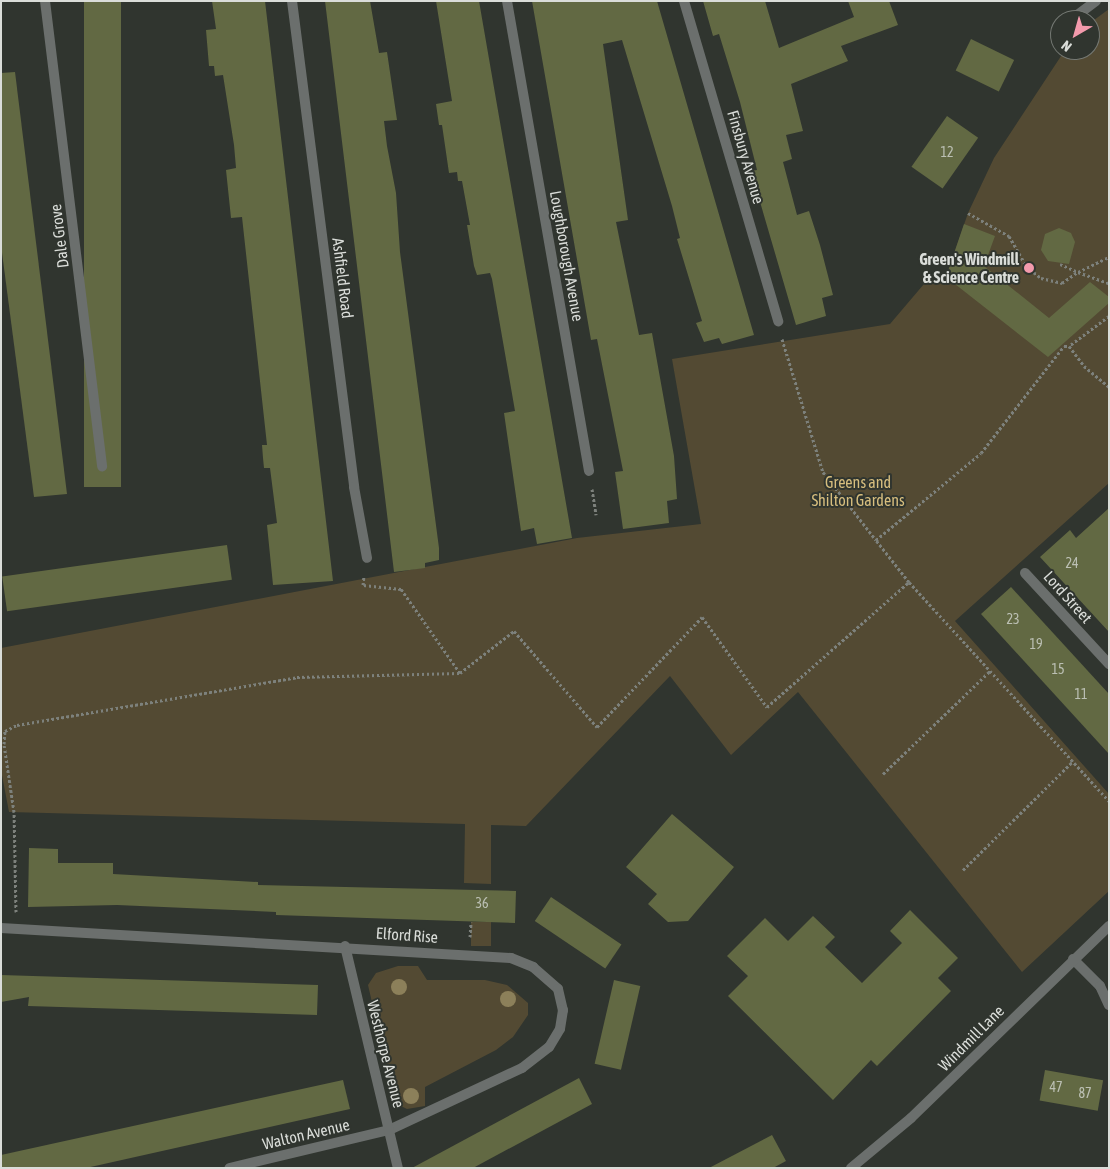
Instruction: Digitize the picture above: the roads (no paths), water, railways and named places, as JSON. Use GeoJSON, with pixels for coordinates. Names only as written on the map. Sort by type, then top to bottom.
{"type":"FeatureCollection","features":[{"type":"Feature","properties":{"kind":"street","name":"Dale Grove"},"geometry":{"type":"LineString","coordinates":[[45,1],[102,467]]}},
{"type":"Feature","properties":{"kind":"street","name":"Ashfield Road"},"geometry":{"type":"LineString","coordinates":[[292,1],[354,487],[367,558]]}},
{"type":"Feature","properties":{"kind":"street","name":"Loughborough Avenue"},"geometry":{"type":"LineString","coordinates":[[507,1],[589,472]]}},
{"type":"Feature","properties":{"kind":"street","name":"Finsbury Avenue"},"geometry":{"type":"LineString","coordinates":[[684,1],[778,321]]}},
{"type":"Feature","properties":{"kind":"street"},"geometry":{"type":"LineString","coordinates":[[1084,10],[1096,1]]}},
{"type":"Feature","properties":{"kind":"street","name":"Lord Street"},"geometry":{"type":"LineString","coordinates":[[1025,573],[1109,664]]}},
{"type":"Feature","properties":{"kind":"street","name":"Windmill Lane"},"geometry":{"type":"LineString","coordinates":[[851,1168],[911,1118],[1109,926]]}},
{"type":"Feature","properties":{"kind":"street","name":"Elford Rise"},"geometry":{"type":"LineString","coordinates":[[1,928],[345,946],[511,958],[534,967],[558,989],[563,1010],[560,1029],[549,1047],[522,1068],[389,1130]]}},
{"type":"Feature","properties":{"kind":"street","name":"Westhorpe Avenue"},"geometry":{"type":"LineString","coordinates":[[345,946],[398,1168]]}},
{"type":"Feature","properties":{"kind":"street"},"geometry":{"type":"LineString","coordinates":[[1073,959],[1100,986],[1109,1005]]}},
{"type":"Feature","properties":{"kind":"street","name":"Walton Avenue"},"geometry":{"type":"LineString","coordinates":[[229,1168],[389,1130]]}},
{"type":"Feature","properties":{"kind":"place","name":"Green's Windmill & Science Centre"},"geometry":{"type":"Point","coordinates":[1029,268]}},
{"type":"Feature","properties":{"kind":"park label","name":"Greens and Shilton Gardens"},"geometry":{"type":"Point","coordinates":[858,491]}}]}
